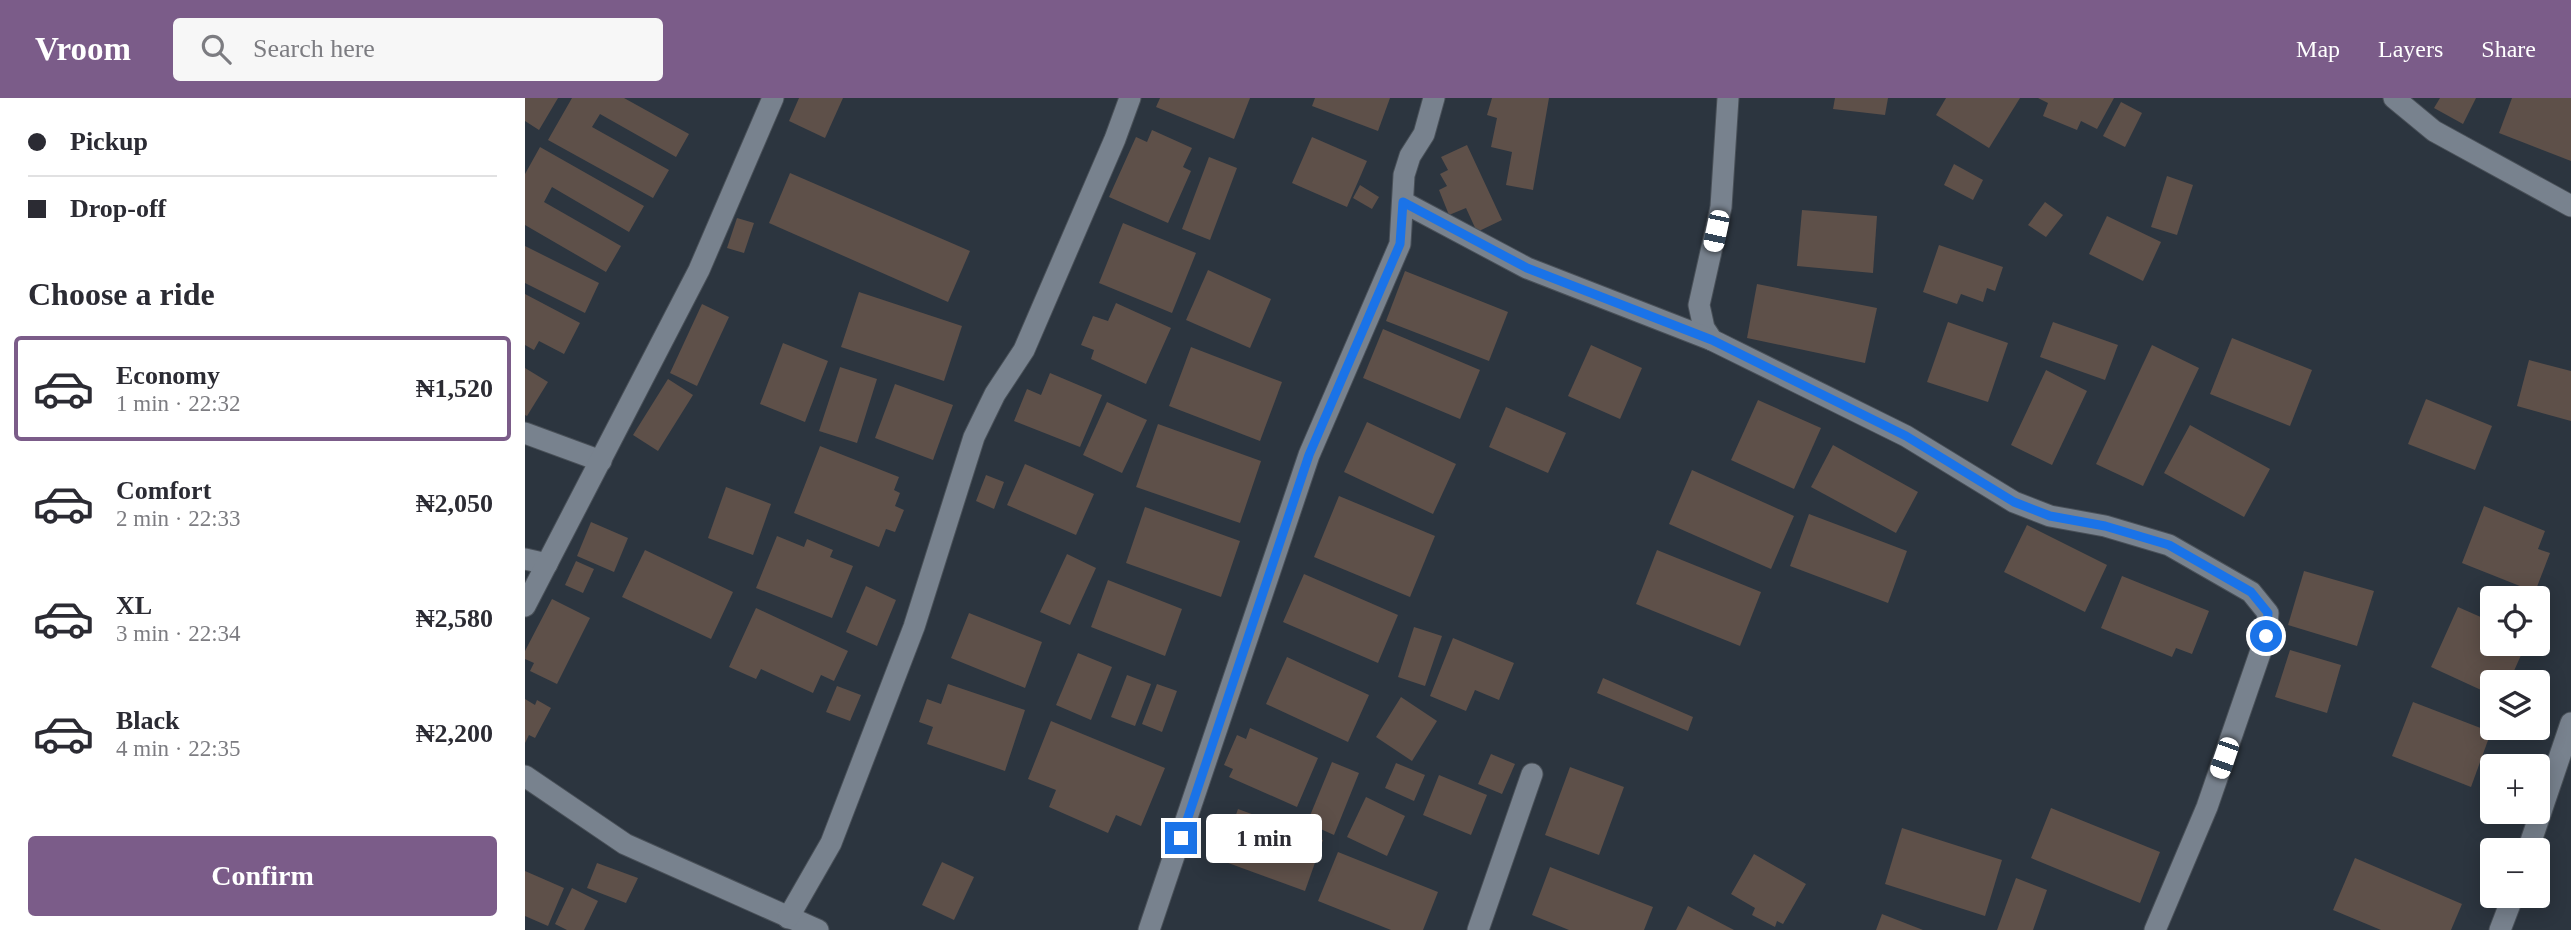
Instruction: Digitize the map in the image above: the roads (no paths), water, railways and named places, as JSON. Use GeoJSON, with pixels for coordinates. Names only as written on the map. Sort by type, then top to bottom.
{"type":"FeatureCollection","features":[{"type":"Feature","properties":{"kind":"street"},"geometry":{"type":"LineString","coordinates":[[525,606],[699,270],[773,98]]}},
{"type":"Feature","properties":{"kind":"street"},"geometry":{"type":"LineString","coordinates":[[525,776],[625,844],[804,926],[831,843],[914,627],[975,437],[995,394],[1024,350],[1130,98]]}},
{"type":"Feature","properties":{"kind":"street"},"geometry":{"type":"LineString","coordinates":[[1149,930],[1309,455],[1400,244],[1403,175],[1410,156],[1424,134],[1434,98]]}},
{"type":"Feature","properties":{"kind":"street"},"geometry":{"type":"LineString","coordinates":[[1712,340],[1704,328],[1699,305],[1721,207],[1728,98]]}},
{"type":"Feature","properties":{"kind":"street"},"geometry":{"type":"LineString","coordinates":[[2394,98],[2434,131],[2571,206]]}},
{"type":"Feature","properties":{"kind":"street"},"geometry":{"type":"LineString","coordinates":[[1403,202],[1527,268],[1712,340],[1906,436],[2014,502],[2050,516],[2105,526],[2169,545],[2251,592],[2265,606],[2269,621],[2266,636],[2207,807],[2155,930]]}},
{"type":"Feature","properties":{"kind":"street"},"geometry":{"type":"LineString","coordinates":[[525,433],[601,461]]}},
{"type":"Feature","properties":{"kind":"street"},"geometry":{"type":"LineString","coordinates":[[525,559],[547,564]]}},
{"type":"Feature","properties":{"kind":"street"},"geometry":{"type":"LineString","coordinates":[[2532,838],[2571,723]]}},
{"type":"Feature","properties":{"kind":"street"},"geometry":{"type":"LineString","coordinates":[[1478,930],[1532,774]]}},
{"type":"Feature","properties":{"kind":"street"},"geometry":{"type":"LineString","coordinates":[[2500,930],[2508,908]]}}]}
